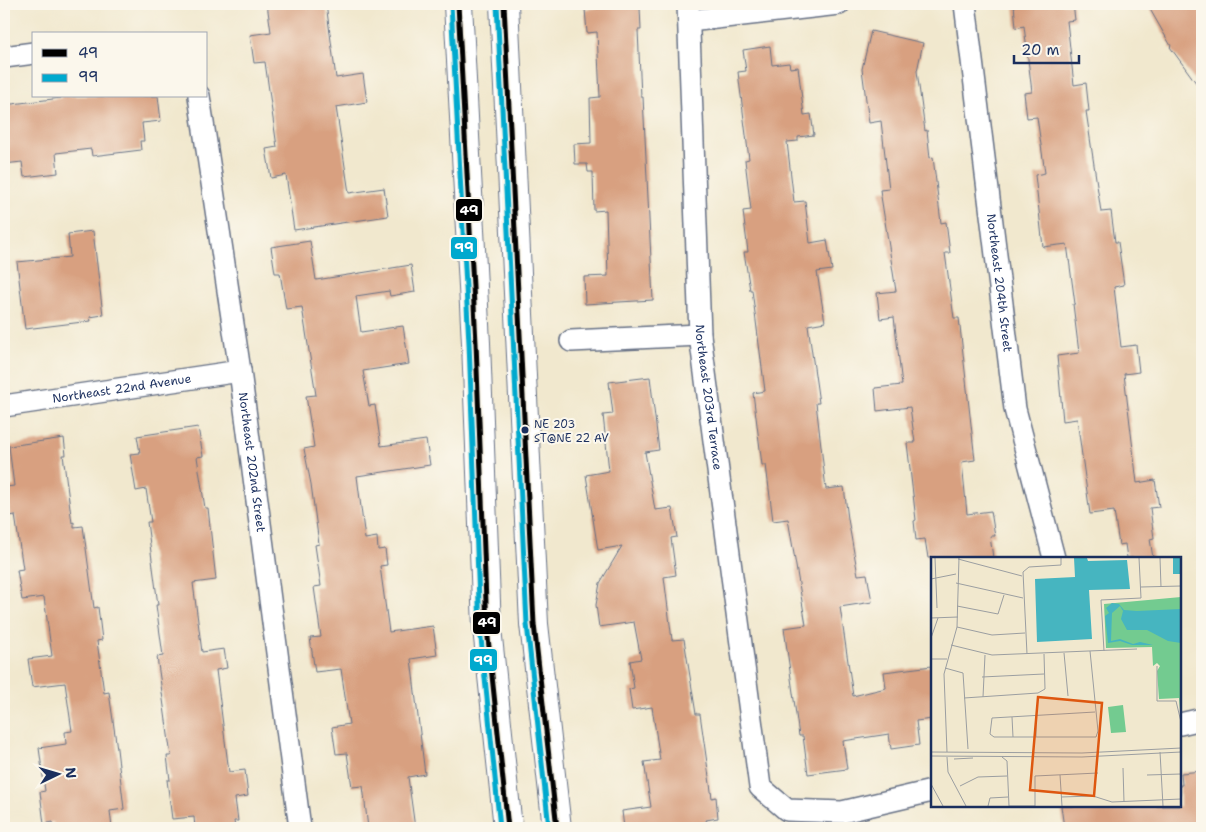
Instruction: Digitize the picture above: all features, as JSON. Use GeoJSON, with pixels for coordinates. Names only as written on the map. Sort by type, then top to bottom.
{"type":"FeatureCollection","features":[{"type":"Feature","properties":{"kind":"main road"},"geometry":{"type":"LineString","coordinates":[[458,4],[476,342],[486,628],[508,828]]}},
{"type":"Feature","properties":{"kind":"main road"},"geometry":{"type":"LineString","coordinates":[[504,4],[534,624],[557,828]]}},
{"type":"Feature","properties":{"kind":"street"},"geometry":{"type":"LineString","coordinates":[[689,12],[839,4]]}},
{"type":"Feature","properties":{"kind":"street","name":"Northeast 204th Street"},"geometry":{"type":"LineString","coordinates":[[965,4],[1015,409],[1054,557]]}},
{"type":"Feature","properties":{"kind":"street","name":"Northeast 203rd Terrace"},"geometry":{"type":"LineString","coordinates":[[689,12],[700,335],[760,787],[787,810],[842,812],[931,791]]}},
{"type":"Feature","properties":{"kind":"street"},"geometry":{"type":"LineString","coordinates":[[4,56],[32,53]]}},
{"type":"Feature","properties":{"kind":"street","name":"Northeast 202nd Street"},"geometry":{"type":"LineString","coordinates":[[199,98],[240,371],[300,828]]}},
{"type":"Feature","properties":{"kind":"street"},"geometry":{"type":"LineString","coordinates":[[571,341],[700,335]]}},
{"type":"Feature","properties":{"kind":"street","name":"Northeast 22nd Avenue"},"geometry":{"type":"LineString","coordinates":[[4,406],[240,371]]}},
{"type":"Feature","properties":{"kind":"street"},"geometry":{"type":"LineString","coordinates":[[1181,724],[1202,719]]}},
{"type":"Feature","properties":{"kind":"building"},"geometry":{"type":"Polygon","coordinates":[[[267,4],[326,4],[336,78],[363,74],[367,102],[336,107],[349,193],[384,188],[388,216],[294,230],[286,175],[271,178],[266,149],[277,147],[265,62],[254,63],[250,35],[271,32],[267,4]]]}},
{"type":"Feature","properties":{"kind":"building"},"geometry":{"type":"Polygon","coordinates":[[[596,4],[633,4],[633,8],[640,8],[641,30],[638,30],[653,300],[585,304],[584,277],[608,276],[606,210],[594,211],[593,172],[588,172],[587,164],[575,164],[574,144],[591,143],[590,98],[600,97],[597,32],[587,33],[585,9],[597,8],[596,4]]]}},
{"type":"Feature","properties":{"kind":"building"},"geometry":{"type":"Polygon","coordinates":[[[1014,4],[1073,4],[1075,20],[1067,21],[1074,85],[1086,83],[1089,111],[1086,111],[1101,212],[1111,211],[1115,242],[1118,242],[1124,285],[1114,287],[1121,347],[1136,345],[1139,372],[1124,374],[1137,483],[1155,480],[1159,507],[1150,508],[1154,538],[1150,539],[1153,557],[1127,557],[1125,544],[1119,545],[1114,511],[1090,514],[1077,419],[1063,421],[1057,356],[1079,353],[1073,304],[1075,304],[1067,244],[1043,247],[1035,175],[1045,173],[1037,117],[1027,118],[1024,93],[1032,92],[1024,26],[1016,28],[1014,4]]]}},
{"type":"Feature","properties":{"kind":"building"},"geometry":{"type":"Polygon","coordinates":[[[1147,4],[1202,4],[1202,91],[1170,47],[1147,4]]]}},
{"type":"Feature","properties":{"kind":"building"},"geometry":{"type":"Polygon","coordinates":[[[871,31],[923,43],[917,71],[930,158],[933,157],[941,223],[946,222],[950,253],[945,253],[954,318],[959,318],[975,460],[962,462],[967,514],[991,511],[995,536],[990,536],[993,557],[928,558],[925,539],[916,540],[914,521],[916,520],[907,443],[915,443],[910,407],[877,411],[875,388],[902,385],[894,317],[880,319],[877,293],[896,291],[880,190],[889,189],[881,121],[869,123],[862,69],[871,31]]]}},
{"type":"Feature","properties":{"kind":"building"},"geometry":{"type":"Polygon","coordinates":[[[770,46],[772,65],[789,63],[790,68],[798,67],[804,115],[811,114],[814,135],[798,137],[798,141],[787,142],[794,202],[805,201],[810,243],[827,240],[832,270],[817,272],[825,322],[808,325],[819,403],[816,403],[826,489],[844,487],[858,575],[867,574],[872,602],[840,607],[853,696],[886,688],[884,672],[931,666],[931,719],[916,721],[919,745],[891,749],[889,734],[843,741],[847,769],[808,774],[803,736],[799,736],[784,628],[806,625],[788,519],[773,521],[766,465],[762,465],[753,393],[765,391],[752,290],[750,290],[744,252],[748,252],[743,211],[751,210],[745,160],[749,159],[738,72],[746,71],[743,50],[770,46]]]}},
{"type":"Feature","properties":{"kind":"building"},"geometry":{"type":"Polygon","coordinates":[[[61,98],[158,98],[161,121],[142,123],[144,141],[140,141],[141,150],[92,156],[91,149],[56,153],[58,173],[24,177],[22,162],[4,164],[4,105],[61,98]]]}},
{"type":"Feature","properties":{"kind":"building"},"geometry":{"type":"Polygon","coordinates":[[[93,231],[103,315],[90,317],[91,321],[25,329],[17,262],[70,257],[68,234],[93,231]]]}},
{"type":"Feature","properties":{"kind":"building"},"geometry":{"type":"Polygon","coordinates":[[[310,241],[316,280],[411,265],[415,292],[390,296],[389,291],[356,296],[361,332],[403,326],[409,364],[363,371],[369,406],[375,405],[381,446],[426,440],[430,465],[357,476],[365,539],[377,537],[378,550],[385,549],[387,565],[380,566],[389,632],[433,626],[437,655],[411,659],[425,774],[408,777],[415,828],[368,828],[363,786],[352,787],[347,753],[336,754],[332,727],[349,724],[341,669],[315,672],[310,638],[321,637],[314,587],[321,586],[315,545],[319,544],[304,449],[314,447],[306,396],[316,395],[302,307],[286,309],[280,273],[275,273],[271,247],[310,241]]]}},
{"type":"Feature","properties":{"kind":"building"},"geometry":{"type":"Polygon","coordinates":[[[650,377],[659,450],[645,452],[655,510],[672,508],[677,537],[671,538],[676,575],[664,577],[672,640],[684,639],[696,714],[700,714],[712,798],[716,797],[718,818],[706,820],[708,828],[624,828],[622,811],[651,807],[644,762],[660,760],[652,707],[632,710],[629,689],[634,688],[630,661],[641,659],[634,622],[599,627],[596,605],[600,583],[622,546],[598,550],[586,475],[609,471],[603,415],[613,414],[609,382],[650,377]]]}},
{"type":"Feature","properties":{"kind":"building"},"geometry":{"type":"Polygon","coordinates":[[[198,427],[203,456],[197,457],[205,508],[208,508],[216,580],[193,583],[202,652],[224,649],[227,668],[216,670],[229,772],[245,770],[248,796],[235,798],[238,821],[234,821],[235,828],[195,828],[194,817],[172,819],[167,780],[170,780],[167,756],[171,756],[157,657],[163,656],[147,522],[151,522],[146,489],[136,491],[130,454],[140,453],[137,436],[198,427]]]}},
{"type":"Feature","properties":{"kind":"building"},"geometry":{"type":"Polygon","coordinates":[[[64,438],[66,455],[63,455],[72,523],[74,522],[74,527],[83,526],[94,608],[98,607],[102,640],[97,641],[104,693],[109,692],[117,749],[124,809],[110,811],[112,828],[54,828],[53,822],[44,824],[40,792],[45,791],[39,748],[66,744],[65,732],[72,731],[65,683],[32,687],[28,659],[52,656],[44,597],[22,600],[17,570],[23,569],[15,515],[10,516],[6,487],[14,486],[9,446],[64,438]]]}},
{"type":"Feature","properties":{"kind":"building"},"geometry":{"type":"Polygon","coordinates":[[[1202,771],[1202,828],[1064,828],[1061,807],[1181,807],[1181,773],[1202,771]]]}},
{"type":"Feature","properties":{"kind":"transit line","name":"99"},"geometry":{"type":"LineString","coordinates":[[451,4],[469,343],[480,628],[500,828]]}},
{"type":"Feature","properties":{"kind":"transit line","name":"49"},"geometry":{"type":"LineString","coordinates":[[458,4],[476,343],[487,628],[508,828]]}},
{"type":"Feature","properties":{"kind":"transit line","name":"99"},"geometry":{"type":"LineString","coordinates":[[497,4],[527,624],[549,828]]}},
{"type":"Feature","properties":{"kind":"transit line","name":"49"},"geometry":{"type":"LineString","coordinates":[[504,4],[534,624],[557,828]]}},
{"type":"Feature","properties":{"kind":"place","name":"NE 203 ST@NE 22 AV"},"geometry":{"type":"Point","coordinates":[525,430]}}]}
